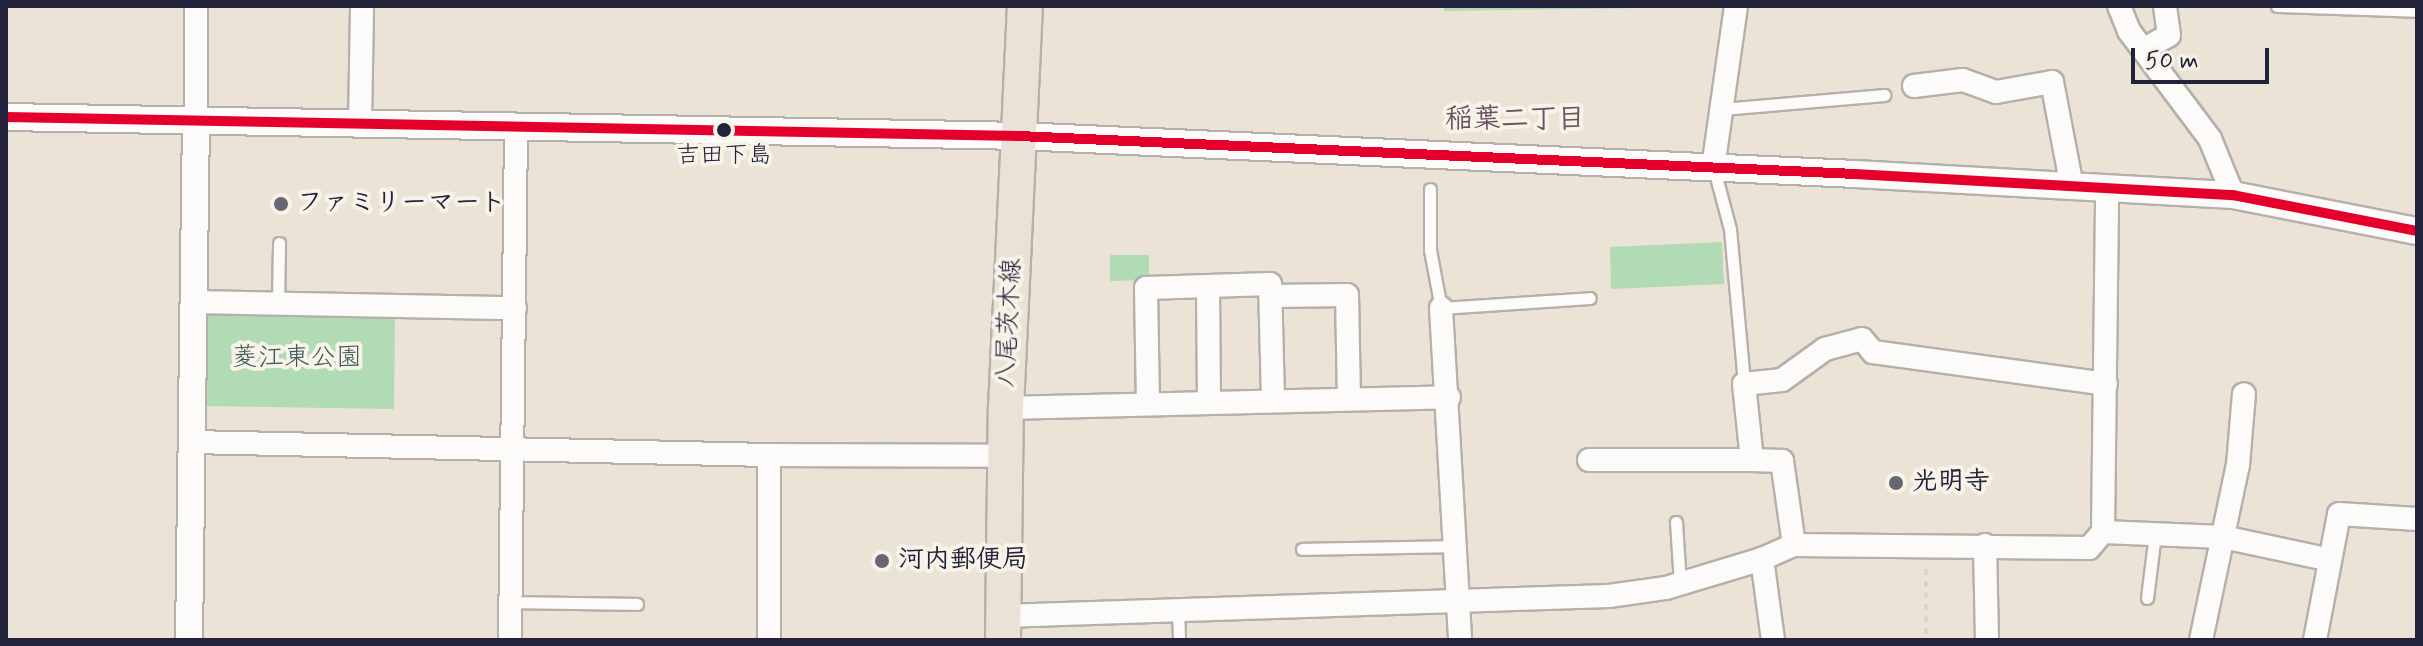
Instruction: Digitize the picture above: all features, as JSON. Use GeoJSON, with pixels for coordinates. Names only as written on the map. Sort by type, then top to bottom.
{"type":"FeatureCollection","features":[{"type":"Feature","properties":{"kind":"main road","name":"八尾茨木線"},"geometry":{"type":"LineString","coordinates":[[1002,628],[1004,456],[1025,6]]}},
{"type":"Feature","properties":{"kind":"street"},"geometry":{"type":"LineString","coordinates":[[189,640],[196,6]]}},
{"type":"Feature","properties":{"kind":"street"},"geometry":{"type":"LineString","coordinates":[[360,124],[362,6]]}},
{"type":"Feature","properties":{"kind":"street"},"geometry":{"type":"LineString","coordinates":[[1713,168],[1736,6]]}},
{"type":"Feature","properties":{"kind":"street"},"geometry":{"type":"LineString","coordinates":[[2119,6],[2129,31],[2146,48],[2210,139],[2233,195]]}},
{"type":"Feature","properties":{"kind":"street"},"geometry":{"type":"LineString","coordinates":[[2146,48],[2169,35],[2165,6]]}},
{"type":"Feature","properties":{"kind":"street"},"geometry":{"type":"LineString","coordinates":[[1914,86],[1963,80],[1996,92],[2052,82],[2072,187]]}},
{"type":"Feature","properties":{"kind":"street"},"geometry":{"type":"LineString","coordinates":[[6,117],[1019,136],[1713,168],[2233,195],[2417,231]]}},
{"type":"Feature","properties":{"kind":"street"},"geometry":{"type":"LineString","coordinates":[[510,640],[516,126]]}},
{"type":"Feature","properties":{"kind":"street"},"geometry":{"type":"LineString","coordinates":[[1002,628],[1178,608],[1609,596],[1680,584],[1762,559],[1794,545],[2089,548],[2103,532],[2100,447],[2106,384],[2107,189]]}},
{"type":"Feature","properties":{"kind":"street"},"geometry":{"type":"LineString","coordinates":[[1148,404],[1146,288],[1270,284],[1273,401]]}},
{"type":"Feature","properties":{"kind":"street"},"geometry":{"type":"LineString","coordinates":[[1208,286],[1209,403]]}},
{"type":"Feature","properties":{"kind":"street"},"geometry":{"type":"LineString","coordinates":[[1271,296],[1347,295],[1349,399]]}},
{"type":"Feature","properties":{"kind":"street"},"geometry":{"type":"LineString","coordinates":[[193,302],[515,308]]}},
{"type":"Feature","properties":{"kind":"street"},"geometry":{"type":"LineString","coordinates":[[1441,308],[1449,397],[1455,598],[1460,640]]}},
{"type":"Feature","properties":{"kind":"street"},"geometry":{"type":"LineString","coordinates":[[1752,460],[1744,384],[1782,380],[1825,349],[1862,339],[1873,352],[2106,384]]}},
{"type":"Feature","properties":{"kind":"street"},"geometry":{"type":"LineString","coordinates":[[2201,640],[2238,465],[2244,394]]}},
{"type":"Feature","properties":{"kind":"street"},"geometry":{"type":"LineString","coordinates":[[1006,408],[1449,397]]}},
{"type":"Feature","properties":{"kind":"street"},"geometry":{"type":"LineString","coordinates":[[191,442],[514,452],[1004,456]]}},
{"type":"Feature","properties":{"kind":"street"},"geometry":{"type":"LineString","coordinates":[[769,455],[769,640]]}},
{"type":"Feature","properties":{"kind":"street"},"geometry":{"type":"LineString","coordinates":[[1589,460],[1782,461],[1794,545]]}},
{"type":"Feature","properties":{"kind":"street"},"geometry":{"type":"LineString","coordinates":[[2315,640],[2339,514],[2417,519]]}},
{"type":"Feature","properties":{"kind":"street"},"geometry":{"type":"LineString","coordinates":[[2103,532],[2223,537],[2330,560]]}},
{"type":"Feature","properties":{"kind":"street"},"geometry":{"type":"LineString","coordinates":[[1985,545],[1987,640]]}},
{"type":"Feature","properties":{"kind":"street"},"geometry":{"type":"LineString","coordinates":[[1762,559],[1773,640]]}},
{"type":"Feature","properties":{"kind":"lane"},"geometry":{"type":"LineString","coordinates":[[2277,6],[2417,11]]}},
{"type":"Feature","properties":{"kind":"lane"},"geometry":{"type":"LineString","coordinates":[[1722,109],[1884,95]]}},
{"type":"Feature","properties":{"kind":"lane"},"geometry":{"type":"LineString","coordinates":[[1713,168],[1730,229],[1744,384]]}},
{"type":"Feature","properties":{"kind":"lane"},"geometry":{"type":"LineString","coordinates":[[1430,189],[1430,250],[1441,308],[1590,298]]}},
{"type":"Feature","properties":{"kind":"lane"},"geometry":{"type":"LineString","coordinates":[[278,303],[279,243]]}},
{"type":"Feature","properties":{"kind":"lane"},"geometry":{"type":"LineString","coordinates":[[1676,522],[1680,584]]}},
{"type":"Feature","properties":{"kind":"lane"},"geometry":{"type":"LineString","coordinates":[[2147,598],[2155,534]]}},
{"type":"Feature","properties":{"kind":"lane"},"geometry":{"type":"LineString","coordinates":[[1302,549],[1455,546]]}},
{"type":"Feature","properties":{"kind":"lane"},"geometry":{"type":"LineString","coordinates":[[511,602],[637,604]]}},
{"type":"Feature","properties":{"kind":"lane"},"geometry":{"type":"LineString","coordinates":[[1178,608],[1179,640]]}},
{"type":"Feature","properties":{"kind":"path"},"geometry":{"type":"LineString","coordinates":[[1926,545],[1926,640]]}},
{"type":"Feature","properties":{"kind":"green space"},"geometry":{"type":"Polygon","coordinates":[[[1444,6],[1711,6],[1711,7],[1444,11],[1444,6]]]}},
{"type":"Feature","properties":{"kind":"green space"},"geometry":{"type":"Polygon","coordinates":[[[1722,242],[1724,284],[1611,289],[1610,247],[1722,242]]]}},
{"type":"Feature","properties":{"kind":"green space"},"geometry":{"type":"Polygon","coordinates":[[[1110,255],[1149,255],[1149,280],[1110,281],[1110,255]]]}},
{"type":"Feature","properties":{"kind":"green space","name":"菱江東公園"},"geometry":{"type":"Polygon","coordinates":[[[209,310],[395,311],[394,409],[200,406],[201,317],[209,310]]]}},
{"type":"Feature","properties":{"kind":"transit line"},"geometry":{"type":"LineString","coordinates":[[6,117],[1019,136],[1855,174],[2233,195],[2417,231]]}},
{"type":"Feature","properties":{"kind":"place","name":"吉田下島"},"geometry":{"type":"Point","coordinates":[724,130]}},
{"type":"Feature","properties":{"kind":"place","name":"ファミリーマート"},"geometry":{"type":"Point","coordinates":[281,204]}},
{"type":"Feature","properties":{"kind":"place","name":"光明寺"},"geometry":{"type":"Point","coordinates":[1896,483]}},
{"type":"Feature","properties":{"kind":"place","name":"河内郵便局"},"geometry":{"type":"Point","coordinates":[882,561]}},
{"type":"Feature","properties":{"kind":"district","name":"稲葉二丁目"},"geometry":{"type":"Point","coordinates":[1515,120]}}]}
